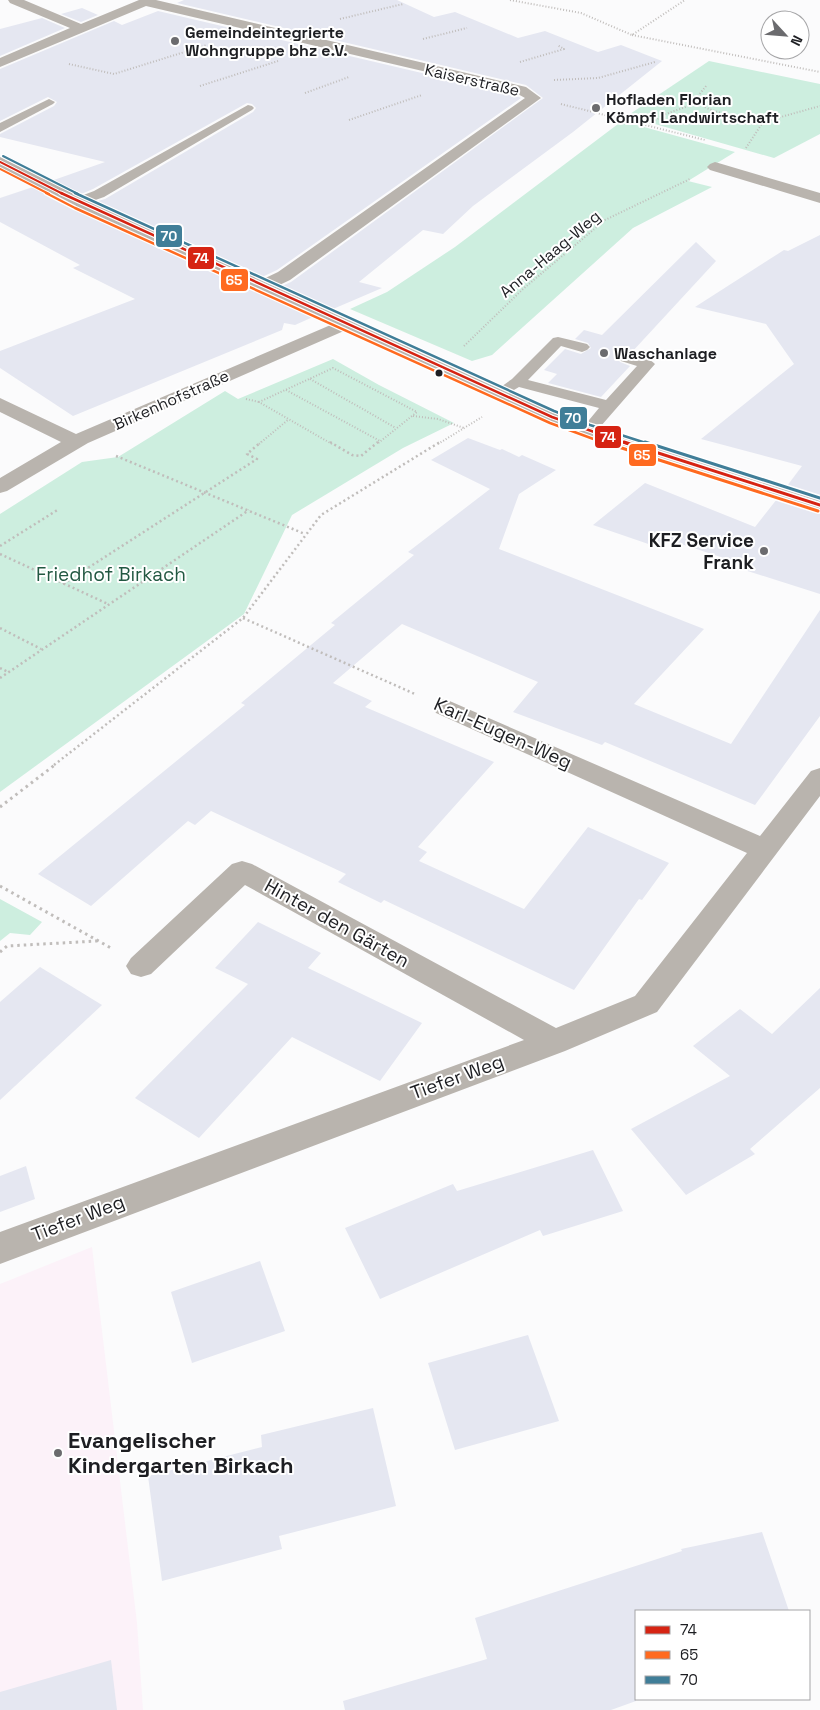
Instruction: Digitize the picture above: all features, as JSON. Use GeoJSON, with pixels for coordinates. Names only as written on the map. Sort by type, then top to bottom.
{"type":"FeatureCollection","features":[{"type":"Feature","properties":{"kind":"street"},"geometry":{"type":"LineString","coordinates":[[14,0],[80,28]]}},
{"type":"Feature","properties":{"kind":"street"},"geometry":{"type":"LineString","coordinates":[[0,63],[148,1]]}},
{"type":"Feature","properties":{"kind":"street","name":"Kaiserstraße"},"geometry":{"type":"LineString","coordinates":[[148,1],[257,29],[521,90],[534,98],[284,276],[262,286]]}},
{"type":"Feature","properties":{"kind":"street"},"geometry":{"type":"LineString","coordinates":[[0,162],[78,202],[442,367],[514,387],[588,431],[820,505]]}},
{"type":"Feature","properties":{"kind":"street"},"geometry":{"type":"LineString","coordinates":[[715,167],[820,198]]}},
{"type":"Feature","properties":{"kind":"street","name":"Birkenhofstraße"},"geometry":{"type":"LineString","coordinates":[[0,487],[78,441],[346,323]]}},
{"type":"Feature","properties":{"kind":"street"},"geometry":{"type":"LineString","coordinates":[[0,404],[78,441]]}},
{"type":"Feature","properties":{"kind":"street","name":"Karl-Eugen-Weg"},"geometry":{"type":"LineString","coordinates":[[445,707],[763,849]]}},
{"type":"Feature","properties":{"kind":"street","name":"Tiefer Weg"},"geometry":{"type":"LineString","coordinates":[[0,1248],[554,1042],[646,1004],[763,849],[800,806],[820,777]]}},
{"type":"Feature","properties":{"kind":"street","name":"Hinter den Gärten"},"geometry":{"type":"LineString","coordinates":[[141,966],[242,872],[554,1042]]}},
{"type":"Feature","properties":{"kind":"lane"},"geometry":{"type":"LineString","coordinates":[[0,128],[49,102]]}},
{"type":"Feature","properties":{"kind":"lane"},"geometry":{"type":"LineString","coordinates":[[78,202],[99,194],[248,108]]}},
{"type":"Feature","properties":{"kind":"lane"},"geometry":{"type":"LineString","coordinates":[[514,387],[558,341],[582,347]]}},
{"type":"Feature","properties":{"kind":"lane"},"geometry":{"type":"LineString","coordinates":[[588,431],[647,364],[626,358]]}},
{"type":"Feature","properties":{"kind":"lane"},"geometry":{"type":"LineString","coordinates":[[514,387],[615,400]]}},
{"type":"Feature","properties":{"kind":"path"},"geometry":{"type":"LineString","coordinates":[[510,0],[580,13],[632,35],[820,72]]}},
{"type":"Feature","properties":{"kind":"path"},"geometry":{"type":"LineString","coordinates":[[632,35],[685,0]]}},
{"type":"Feature","properties":{"kind":"path"},"geometry":{"type":"LineString","coordinates":[[340,18],[403,4]]}},
{"type":"Feature","properties":{"kind":"path"},"geometry":{"type":"LineString","coordinates":[[422,39],[466,28]]}},
{"type":"Feature","properties":{"kind":"path"},"geometry":{"type":"LineString","coordinates":[[22,54],[114,74],[257,29]]}},
{"type":"Feature","properties":{"kind":"path"},"geometry":{"type":"LineString","coordinates":[[200,86],[325,45]]}},
{"type":"Feature","properties":{"kind":"path"},"geometry":{"type":"LineString","coordinates":[[518,62],[564,49],[558,45]]}},
{"type":"Feature","properties":{"kind":"path"},"geometry":{"type":"LineString","coordinates":[[554,80],[598,78],[655,62]]}},
{"type":"Feature","properties":{"kind":"path"},"geometry":{"type":"LineString","coordinates":[[349,120],[443,88],[462,76]]}},
{"type":"Feature","properties":{"kind":"path"},"geometry":{"type":"LineString","coordinates":[[650,125],[663,115],[691,105],[706,86]]}},
{"type":"Feature","properties":{"kind":"path"},"geometry":{"type":"LineString","coordinates":[[534,98],[650,125],[707,141]]}},
{"type":"Feature","properties":{"kind":"path"},"geometry":{"type":"LineString","coordinates":[[696,101],[700,106],[710,110],[741,114],[764,122],[820,106]]}},
{"type":"Feature","properties":{"kind":"path","name":"Anna-Haag-Weg"},"geometry":{"type":"LineString","coordinates":[[442,367],[523,289],[604,220],[715,167],[753,142],[758,128],[764,122]]}},
{"type":"Feature","properties":{"kind":"path"},"geometry":{"type":"LineString","coordinates":[[333,368],[416,412],[361,456],[352,455],[259,402],[310,379],[333,368]]}},
{"type":"Feature","properties":{"kind":"path"},"geometry":{"type":"LineString","coordinates":[[310,379],[396,428]]}},
{"type":"Feature","properties":{"kind":"path"},"geometry":{"type":"LineString","coordinates":[[0,807],[243,618],[321,515],[464,428],[514,387]]}},
{"type":"Feature","properties":{"kind":"path"},"geometry":{"type":"LineString","coordinates":[[286,390],[380,441]]}},
{"type":"Feature","properties":{"kind":"path"},"geometry":{"type":"LineString","coordinates":[[412,416],[438,418],[464,428]]}},
{"type":"Feature","properties":{"kind":"path"},"geometry":{"type":"LineString","coordinates":[[64,584],[204,491],[257,459],[248,454],[288,418]]}},
{"type":"Feature","properties":{"kind":"path"},"geometry":{"type":"LineString","coordinates":[[78,441],[204,491],[305,534]]}},
{"type":"Feature","properties":{"kind":"path"},"geometry":{"type":"LineString","coordinates":[[0,546],[59,509]]}},
{"type":"Feature","properties":{"kind":"path"},"geometry":{"type":"LineString","coordinates":[[0,678],[249,510]]}},
{"type":"Feature","properties":{"kind":"path"},"geometry":{"type":"LineString","coordinates":[[0,554],[108,605]]}},
{"type":"Feature","properties":{"kind":"path","name":"Karl-Eugen-Weg"},"geometry":{"type":"LineString","coordinates":[[243,618],[445,707]]}},
{"type":"Feature","properties":{"kind":"path"},"geometry":{"type":"LineString","coordinates":[[0,628],[42,650]]}},
{"type":"Feature","properties":{"kind":"path"},"geometry":{"type":"LineString","coordinates":[[0,668],[8,672]]}},
{"type":"Feature","properties":{"kind":"path"},"geometry":{"type":"LineString","coordinates":[[0,886],[141,966]]}},
{"type":"Feature","properties":{"kind":"path"},"geometry":{"type":"LineString","coordinates":[[0,952],[7,946],[98,941]]}},
{"type":"Feature","properties":{"kind":"shaded area","name":"Evangelischer Kindergarten Birkach"},"geometry":{"type":"Polygon","coordinates":[[[92,1247],[137,1623],[143,1710],[0,1710],[0,1284],[92,1247]]]}},
{"type":"Feature","properties":{"kind":"green space"},"geometry":{"type":"Polygon","coordinates":[[[709,61],[820,84],[820,134],[774,158],[627,116],[709,61]]]}},
{"type":"Feature","properties":{"kind":"green space"},"geometry":{"type":"Polygon","coordinates":[[[622,121],[735,152],[688,181],[712,187],[633,228],[492,355],[472,361],[350,309],[387,292],[455,247],[622,121]]]}},
{"type":"Feature","properties":{"kind":"green space","name":"Friedhof Birkach"},"geometry":{"type":"Polygon","coordinates":[[[333,359],[454,423],[403,448],[292,515],[244,614],[0,792],[0,514],[82,462],[118,457],[225,391],[238,399],[333,359]]]}},
{"type":"Feature","properties":{"kind":"green space"},"geometry":{"type":"Polygon","coordinates":[[[0,899],[42,922],[30,935],[10,933],[0,941],[0,899]]]}},
{"type":"Feature","properties":{"kind":"building"},"geometry":{"type":"Polygon","coordinates":[[[184,0],[397,0],[434,17],[455,12],[518,38],[545,31],[598,52],[621,45],[662,61],[573,132],[473,206],[443,234],[423,230],[359,282],[382,288],[333,309],[282,286],[291,282],[543,98],[526,85],[177,3],[184,0]]]}},
{"type":"Feature","properties":{"kind":"building"},"geometry":{"type":"Polygon","coordinates":[[[82,8],[98,15],[81,22],[61,14],[82,8]]]}},
{"type":"Feature","properties":{"kind":"building"},"geometry":{"type":"Polygon","coordinates":[[[158,11],[515,95],[521,98],[277,270],[262,277],[95,202],[105,199],[253,112],[256,108],[252,104],[247,103],[79,195],[51,181],[105,162],[0,137],[0,134],[54,106],[57,102],[48,97],[0,121],[0,69],[114,21],[122,25],[158,11]]]}},
{"type":"Feature","properties":{"kind":"building"},"geometry":{"type":"Polygon","coordinates":[[[42,18],[65,28],[0,56],[0,29],[42,18]]]}},
{"type":"Feature","properties":{"kind":"building"},"geometry":{"type":"Polygon","coordinates":[[[33,187],[71,207],[313,317],[295,325],[284,323],[282,330],[73,416],[0,368],[0,351],[135,299],[73,268],[80,265],[0,222],[0,198],[33,187]]]}},
{"type":"Feature","properties":{"kind":"building"},"geometry":{"type":"Polygon","coordinates":[[[820,235],[820,496],[787,486],[802,466],[701,439],[794,364],[766,324],[695,307],[784,250],[788,251],[820,235]]]}},
{"type":"Feature","properties":{"kind":"building"},"geometry":{"type":"Polygon","coordinates":[[[696,242],[716,261],[631,353],[621,353],[617,357],[620,362],[630,366],[601,397],[548,383],[557,374],[544,370],[565,349],[581,354],[591,348],[588,343],[575,339],[584,330],[602,335],[696,242]]]}},
{"type":"Feature","properties":{"kind":"building"},"geometry":{"type":"Polygon","coordinates":[[[468,438],[500,450],[502,449],[519,457],[522,455],[556,470],[519,494],[499,549],[704,629],[634,704],[731,744],[820,610],[820,716],[755,805],[605,742],[602,745],[513,712],[538,682],[402,624],[333,683],[372,701],[365,707],[494,762],[418,847],[427,852],[419,861],[524,909],[588,827],[669,863],[642,900],[639,899],[574,990],[384,900],[381,903],[338,882],[346,874],[211,811],[195,825],[188,821],[91,906],[38,874],[245,705],[241,703],[335,625],[331,623],[414,555],[408,552],[490,489],[431,460],[468,438]]]}},
{"type":"Feature","properties":{"kind":"building"},"geometry":{"type":"Polygon","coordinates":[[[645,483],[755,527],[777,499],[820,513],[820,594],[738,568],[742,564],[669,540],[660,548],[593,525],[645,483]]]}},
{"type":"Feature","properties":{"kind":"building"},"geometry":{"type":"Polygon","coordinates":[[[258,922],[321,953],[308,968],[422,1023],[380,1081],[292,1037],[199,1138],[135,1098],[248,984],[215,968],[258,922]]]}},
{"type":"Feature","properties":{"kind":"building"},"geometry":{"type":"Polygon","coordinates":[[[40,967],[102,1005],[0,1100],[0,1002],[40,967]]]}},
{"type":"Feature","properties":{"kind":"building"},"geometry":{"type":"Polygon","coordinates":[[[820,988],[820,1088],[750,1149],[755,1154],[686,1195],[631,1129],[730,1076],[693,1046],[740,1009],[772,1034],[820,988]]]}},
{"type":"Feature","properties":{"kind":"building"},"geometry":{"type":"Polygon","coordinates":[[[593,1150],[623,1211],[543,1236],[540,1230],[380,1299],[345,1228],[453,1184],[457,1191],[593,1150]]]}},
{"type":"Feature","properties":{"kind":"building"},"geometry":{"type":"Polygon","coordinates":[[[26,1166],[35,1199],[0,1212],[0,1176],[26,1166]]]}},
{"type":"Feature","properties":{"kind":"building"},"geometry":{"type":"Polygon","coordinates":[[[260,1261],[285,1331],[192,1363],[171,1292],[260,1261]]]}},
{"type":"Feature","properties":{"kind":"building"},"geometry":{"type":"Polygon","coordinates":[[[528,1335],[559,1421],[455,1450],[428,1363],[528,1335]]]}},
{"type":"Feature","properties":{"kind":"building"},"geometry":{"type":"Polygon","coordinates":[[[373,1408],[396,1506],[279,1536],[282,1549],[162,1581],[148,1476],[262,1447],[261,1435],[373,1408]]]}},
{"type":"Feature","properties":{"kind":"building"},"geometry":{"type":"Polygon","coordinates":[[[762,1532],[789,1610],[635,1610],[636,1701],[611,1710],[345,1710],[343,1701],[487,1659],[475,1618],[682,1551],[681,1549],[762,1532]]]}},
{"type":"Feature","properties":{"kind":"building"},"geometry":{"type":"Polygon","coordinates":[[[111,1660],[117,1710],[0,1710],[0,1692],[111,1660]]]}},
{"type":"Feature","properties":{"kind":"transit line","name":"70"},"geometry":{"type":"LineString","coordinates":[[3,156],[81,196],[554,411],[590,425],[820,498]]}},
{"type":"Feature","properties":{"kind":"transit line","name":"74"},"geometry":{"type":"LineString","coordinates":[[0,162],[78,202],[552,417],[588,431],[820,505]]}},
{"type":"Feature","properties":{"kind":"transit line","name":"65"},"geometry":{"type":"LineString","coordinates":[[0,169],[75,208],[550,423],[586,437],[818,511]]}},
{"type":"Feature","properties":{"kind":"place","name":"Gemeindeintegrierte Wohngruppe bhz e.V."},"geometry":{"type":"Point","coordinates":[175,41]}},
{"type":"Feature","properties":{"kind":"place","name":"Hofladen Florian Kömpf Landwirtschaft"},"geometry":{"type":"Point","coordinates":[596,108]}},
{"type":"Feature","properties":{"kind":"place","name":"Waschanlage"},"geometry":{"type":"Point","coordinates":[604,353]}},
{"type":"Feature","properties":{"kind":"place","name":"KFZ Service Frank"},"geometry":{"type":"Point","coordinates":[764,551]}},
{"type":"Feature","properties":{"kind":"place","name":"Evangelischer Kindergarten Birkach"},"geometry":{"type":"Point","coordinates":[58,1453]}}]}
